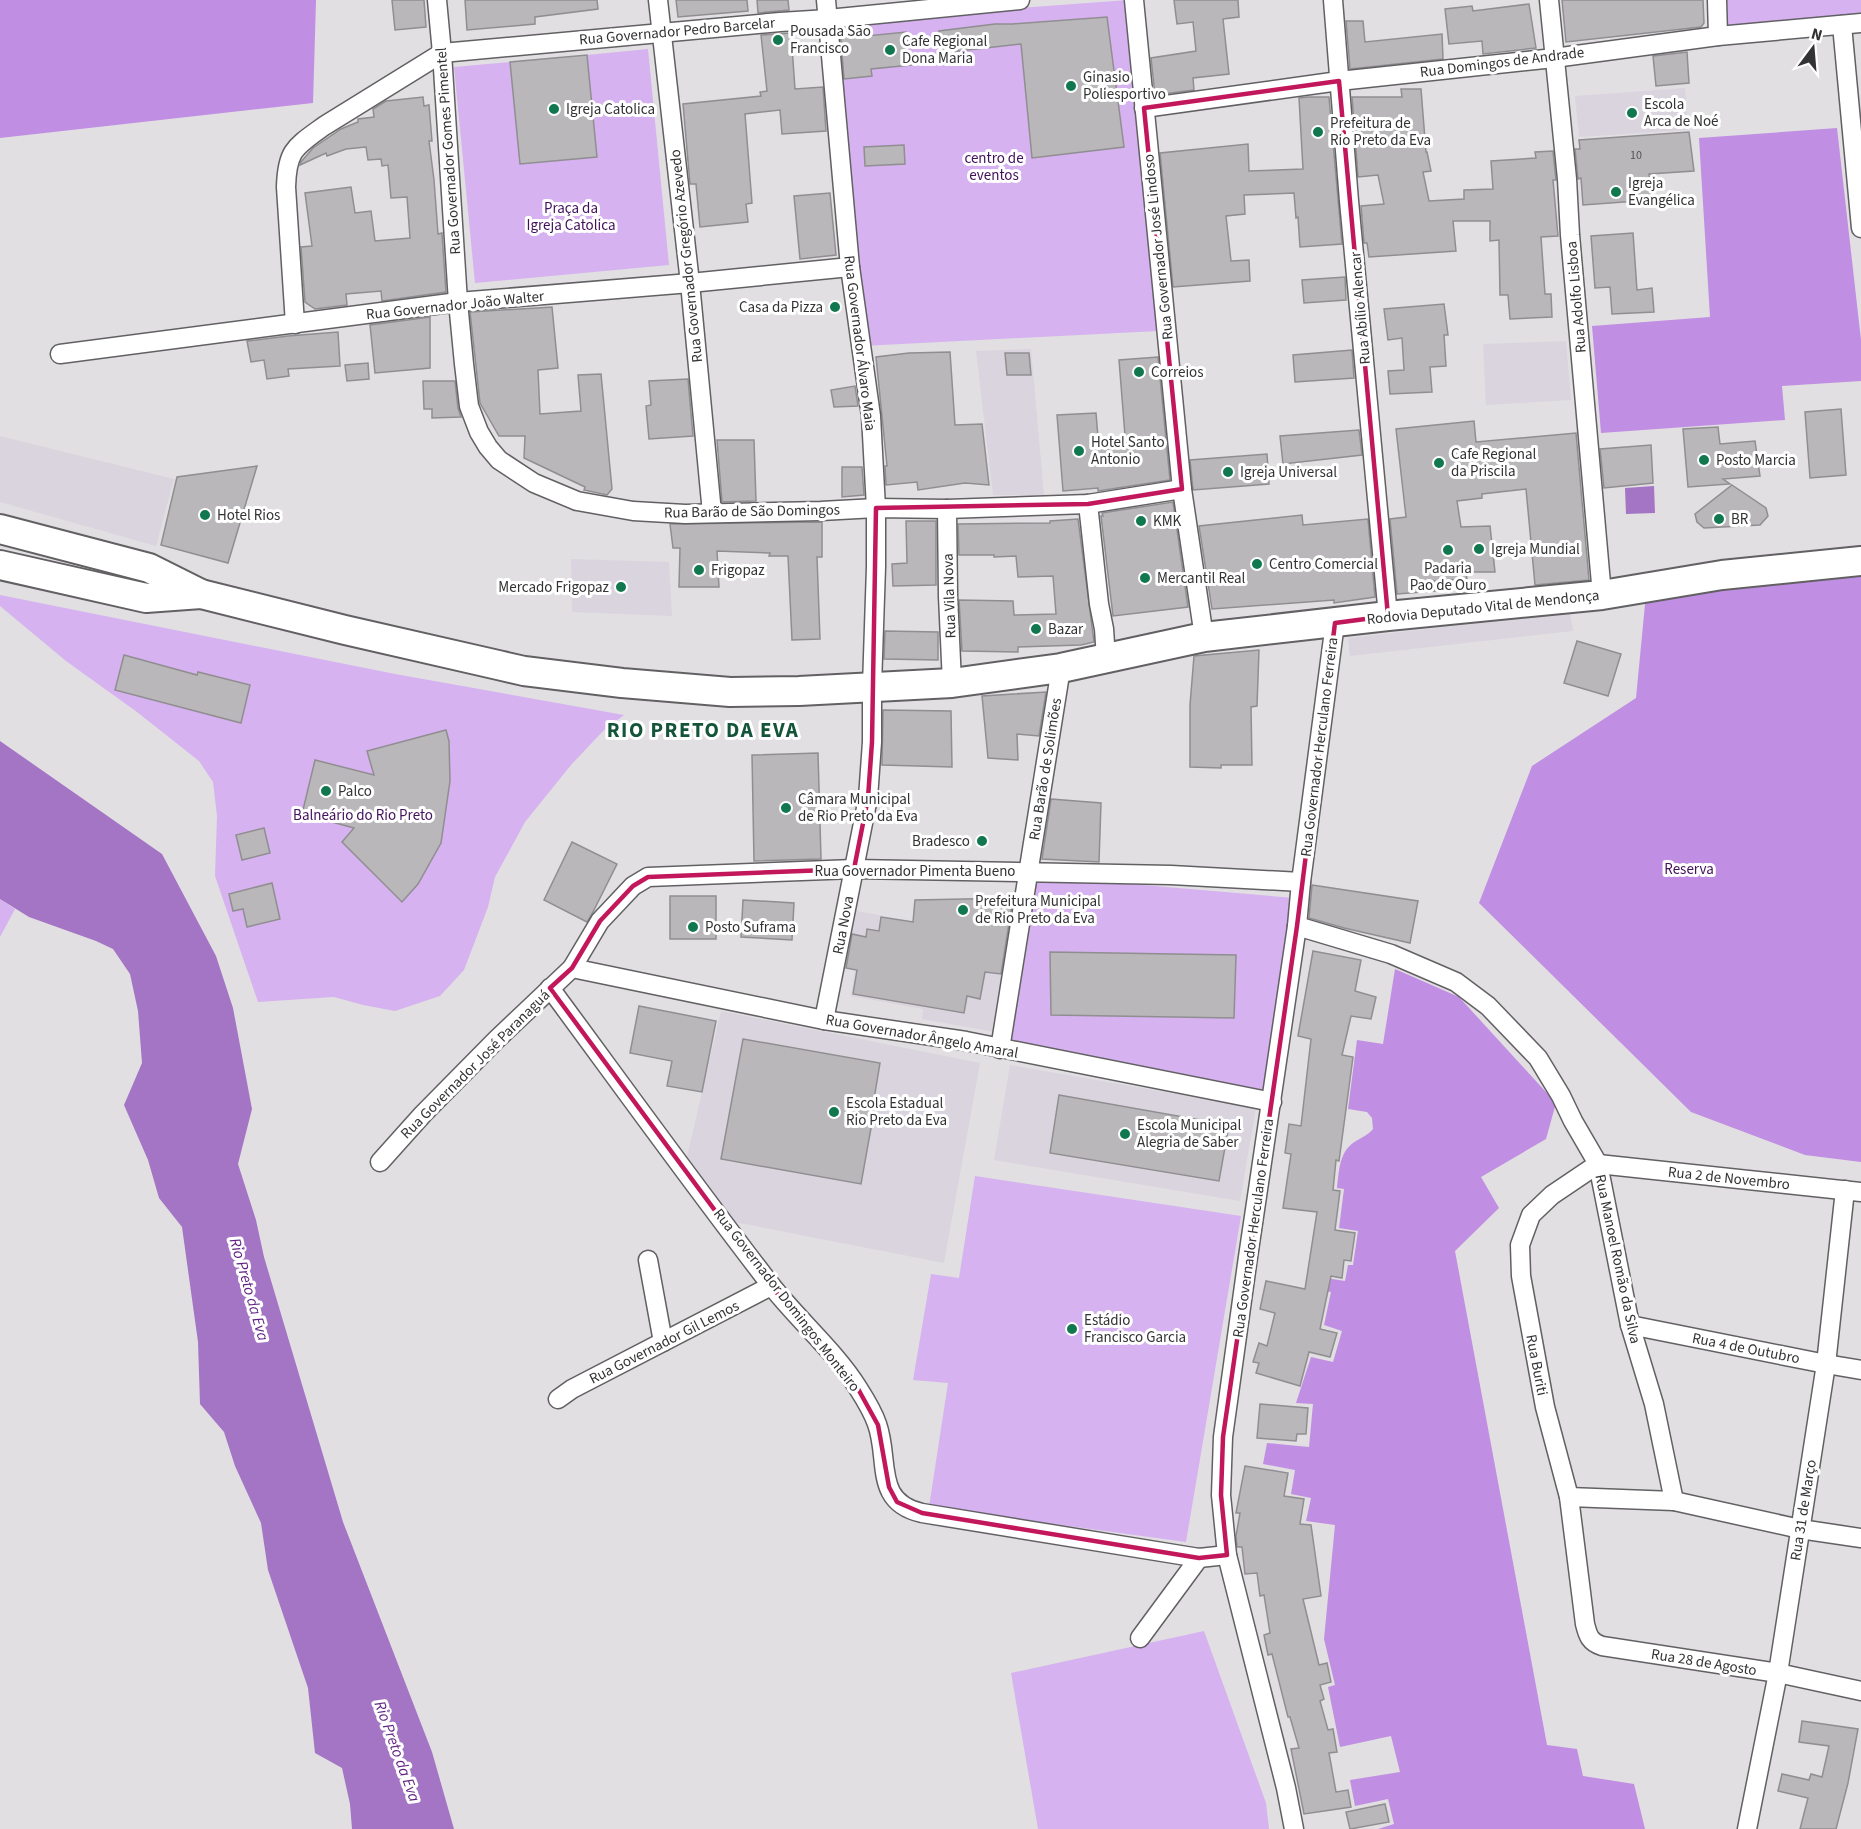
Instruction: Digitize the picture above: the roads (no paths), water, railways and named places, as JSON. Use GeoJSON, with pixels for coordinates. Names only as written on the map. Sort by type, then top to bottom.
{"type":"FeatureCollection","features":[{"type":"Feature","properties":{"kind":"main road"},"geometry":{"type":"LineString","coordinates":[[0,529],[149,568],[201,594]]}},
{"type":"Feature","properties":{"kind":"main road","name":"Rodovia Deputado Vital de Mendonça"},"geometry":{"type":"LineString","coordinates":[[201,594],[524,671],[622,683],[730,692],[799,691],[952,683],[1061,668],[1204,637],[1602,595],[1722,575],[1861,561]]}},
{"type":"Feature","properties":{"kind":"main road"},"geometry":{"type":"LineString","coordinates":[[0,565],[146,598],[201,594]]}},
{"type":"Feature","properties":{"kind":"street","name":"Rua Governador Gomes Pimentel"},"geometry":{"type":"LineString","coordinates":[[436,0],[442,53],[458,302]]}},
{"type":"Feature","properties":{"kind":"street","name":"Rua Governador Gregório Azevedo"},"geometry":{"type":"LineString","coordinates":[[658,0],[690,283],[712,513]]}},
{"type":"Feature","properties":{"kind":"street","name":"Rua Governador Álvaro Maia"},"geometry":{"type":"LineString","coordinates":[[826,0],[850,267],[871,416],[876,508],[876,599],[872,686]]}},
{"type":"Feature","properties":{"kind":"street","name":"Rua Governador Pedro Barcelar"},"geometry":{"type":"LineString","coordinates":[[442,53],[1020,0]]}},
{"type":"Feature","properties":{"kind":"street","name":"Rua Governador José Lindoso"},"geometry":{"type":"LineString","coordinates":[[1134,0],[1182,489],[1204,637]]}},
{"type":"Feature","properties":{"kind":"street","name":"Rua Abílio Alencar"},"geometry":{"type":"LineString","coordinates":[[1333,0],[1371,446],[1376,467],[1379,527],[1389,616]]}},
{"type":"Feature","properties":{"kind":"street","name":"Rua Adolfo Lisboa"},"geometry":{"type":"LineString","coordinates":[[1549,0],[1567,179],[1602,595]]}},
{"type":"Feature","properties":{"kind":"street"},"geometry":{"type":"LineString","coordinates":[[1717,0],[1718,36]]}},
{"type":"Feature","properties":{"kind":"street","name":"Rua Domingos de Andrade"},"geometry":{"type":"LineString","coordinates":[[1144,108],[1339,81],[1554,58],[1718,36],[1861,23]]}},
{"type":"Feature","properties":{"kind":"street"},"geometry":{"type":"LineString","coordinates":[[1842,25],[1861,228]]}},
{"type":"Feature","properties":{"kind":"street"},"geometry":{"type":"LineString","coordinates":[[295,324],[286,187],[287,167],[292,153],[324,126],[442,53]]}},
{"type":"Feature","properties":{"kind":"street","name":"Rua Governador João Walter"},"geometry":{"type":"LineString","coordinates":[[60,354],[458,302],[850,267]]}},
{"type":"Feature","properties":{"kind":"street","name":"Rua Barão de São Domingos"},"geometry":{"type":"LineString","coordinates":[[458,302],[470,406],[479,432],[499,460],[534,483],[577,501],[633,511],[661,513],[876,508],[947,509],[1088,504],[1182,489]]}},
{"type":"Feature","properties":{"kind":"street"},"geometry":{"type":"LineString","coordinates":[[1088,504],[1106,658]]}},
{"type":"Feature","properties":{"kind":"street","name":"Rua Vila Nova"},"geometry":{"type":"LineString","coordinates":[[947,509],[952,683]]}},
{"type":"Feature","properties":{"kind":"street","name":"Rua Governador Herculano Ferreira"},"geometry":{"type":"LineString","coordinates":[[1294,1829],[1227,1555],[1221,1495],[1223,1437],[1298,926],[1301,882],[1335,623]]}},
{"type":"Feature","properties":{"kind":"street","name":"Rua Barão de Solimões"},"geometry":{"type":"LineString","coordinates":[[1000,1049],[1061,668]]}},
{"type":"Feature","properties":{"kind":"street","name":"Rua Nova"},"geometry":{"type":"LineString","coordinates":[[824,1020],[868,798],[872,742],[872,686]]}},
{"type":"Feature","properties":{"kind":"street","name":"Rua Governador Pimenta Bueno"},"geometry":{"type":"LineString","coordinates":[[572,968],[600,921],[633,886],[648,877],[854,869],[1172,875],[1301,882]]}},
{"type":"Feature","properties":{"kind":"street","name":"Rua Manoel Romão da Silva"},"geometry":{"type":"LineString","coordinates":[[1298,926],[1391,954],[1456,982],[1488,1006],[1538,1058],[1598,1164],[1630,1325],[1654,1404],[1674,1501]]}},
{"type":"Feature","properties":{"kind":"street","name":"Rua Governador José Paranaguá"},"geometry":{"type":"LineString","coordinates":[[380,1162],[423,1114],[572,968]]}},
{"type":"Feature","properties":{"kind":"street","name":"Rua Governador Ângelo Amaral"},"geometry":{"type":"LineString","coordinates":[[572,968],[824,1020],[966,1041],[1272,1102]]}},
{"type":"Feature","properties":{"kind":"street","name":"Rua Governador Domingos Monteiro"},"geometry":{"type":"LineString","coordinates":[[550,988],[771,1286],[857,1387],[878,1425],[889,1487],[897,1502],[908,1510],[1199,1558],[1227,1555]]}},
{"type":"Feature","properties":{"kind":"street","name":"Rua 2 de Novembro"},"geometry":{"type":"LineString","coordinates":[[1598,1164],[1853,1191]]}},
{"type":"Feature","properties":{"kind":"street","name":"Rua Buriti"},"geometry":{"type":"LineString","coordinates":[[1582,1598],[1569,1497],[1545,1407],[1521,1275],[1520,1245],[1531,1215],[1551,1195],[1598,1164]]}},
{"type":"Feature","properties":{"kind":"street","name":"Rua 31 de Março"},"geometry":{"type":"LineString","coordinates":[[1748,1829],[1778,1673],[1853,1191]]}},
{"type":"Feature","properties":{"kind":"street"},"geometry":{"type":"LineString","coordinates":[[648,1260],[663,1342]]}},
{"type":"Feature","properties":{"kind":"street","name":"Rua Governador Gil Lemos"},"geometry":{"type":"LineString","coordinates":[[558,1399],[572,1389],[771,1286]]}},
{"type":"Feature","properties":{"kind":"street","name":"Rua 4 de Outubro"},"geometry":{"type":"LineString","coordinates":[[1630,1325],[1861,1370]]}},
{"type":"Feature","properties":{"kind":"street"},"geometry":{"type":"LineString","coordinates":[[1569,1497],[1674,1501],[1800,1529],[1861,1538]]}},
{"type":"Feature","properties":{"kind":"street"},"geometry":{"type":"LineString","coordinates":[[1140,1638],[1199,1558]]}},
{"type":"Feature","properties":{"kind":"street","name":"Rua 28 de Agosto"},"geometry":{"type":"LineString","coordinates":[[1582,1598],[1585,1624],[1588,1636],[1593,1643],[1778,1673],[1861,1691]]}},
{"type":"Feature","properties":{"kind":"water"},"geometry":{"type":"Polygon","coordinates":[[[1654,486],[1655,513],[1626,514],[1625,488],[1654,486]]]}},
{"type":"Feature","properties":{"kind":"water","name":"Rio Preto da Eva"},"geometry":{"type":"Polygon","coordinates":[[[0,741],[162,854],[216,956],[233,1008],[252,1109],[238,1164],[343,1522],[432,1752],[454,1829],[352,1829],[350,1804],[342,1768],[315,1753],[308,1688],[268,1570],[261,1523],[235,1466],[224,1432],[200,1404],[198,1342],[182,1227],[159,1198],[148,1160],[124,1105],[142,1063],[138,1011],[130,974],[113,949],[29,917],[0,899],[0,741]]]}},
{"type":"Feature","properties":{"kind":"place","name":"Pousada São Francisco"},"geometry":{"type":"Point","coordinates":[778,40]}},
{"type":"Feature","properties":{"kind":"place","name":"Cafe Regional Dona Maria"},"geometry":{"type":"Point","coordinates":[890,50]}},
{"type":"Feature","properties":{"kind":"place","name":"Ginasio Poliesportivo"},"geometry":{"type":"Point","coordinates":[1071,86]}},
{"type":"Feature","properties":{"kind":"place","name":"Igreja Catolica"},"geometry":{"type":"Point","coordinates":[554,109]}},
{"type":"Feature","properties":{"kind":"place","name":"Escola Arca de Noé"},"geometry":{"type":"Point","coordinates":[1632,113]}},
{"type":"Feature","properties":{"kind":"place","name":"Prefeitura de Rio Preto da Eva"},"geometry":{"type":"Point","coordinates":[1318,132]}},
{"type":"Feature","properties":{"kind":"place","name":"Igreja Evangélica"},"geometry":{"type":"Point","coordinates":[1616,192]}},
{"type":"Feature","properties":{"kind":"place","name":"Casa da Pizza"},"geometry":{"type":"Point","coordinates":[835,307]}},
{"type":"Feature","properties":{"kind":"place","name":"Correios"},"geometry":{"type":"Point","coordinates":[1139,372]}},
{"type":"Feature","properties":{"kind":"place","name":"Hotel Santo Antonio"},"geometry":{"type":"Point","coordinates":[1079,451]}},
{"type":"Feature","properties":{"kind":"place","name":"Posto Marcia"},"geometry":{"type":"Point","coordinates":[1704,460]}},
{"type":"Feature","properties":{"kind":"place","name":"Cafe Regional da Priscila"},"geometry":{"type":"Point","coordinates":[1439,463]}},
{"type":"Feature","properties":{"kind":"place","name":"Igreja Universal"},"geometry":{"type":"Point","coordinates":[1228,472]}},
{"type":"Feature","properties":{"kind":"place","name":"Hotel Rios"},"geometry":{"type":"Point","coordinates":[205,515]}},
{"type":"Feature","properties":{"kind":"place","name":"BR"},"geometry":{"type":"Point","coordinates":[1719,519]}},
{"type":"Feature","properties":{"kind":"place","name":"KMK"},"geometry":{"type":"Point","coordinates":[1141,521]}},
{"type":"Feature","properties":{"kind":"place","name":"Igreja Mundial"},"geometry":{"type":"Point","coordinates":[1479,549]}},
{"type":"Feature","properties":{"kind":"place","name":"Padaria Pao de Ouro"},"geometry":{"type":"Point","coordinates":[1448,550]}},
{"type":"Feature","properties":{"kind":"place","name":"Centro Comercial"},"geometry":{"type":"Point","coordinates":[1257,564]}},
{"type":"Feature","properties":{"kind":"place","name":"Frigopaz"},"geometry":{"type":"Point","coordinates":[699,570]}},
{"type":"Feature","properties":{"kind":"place","name":"Mercantil Real"},"geometry":{"type":"Point","coordinates":[1145,578]}},
{"type":"Feature","properties":{"kind":"place","name":"Mercado Frigopaz"},"geometry":{"type":"Point","coordinates":[621,587]}},
{"type":"Feature","properties":{"kind":"place","name":"Bazar"},"geometry":{"type":"Point","coordinates":[1036,629]}},
{"type":"Feature","properties":{"kind":"place","name":"Palco"},"geometry":{"type":"Point","coordinates":[326,791]}},
{"type":"Feature","properties":{"kind":"place","name":"Câmara Municipal de Rio Preto da Eva"},"geometry":{"type":"Point","coordinates":[786,808]}},
{"type":"Feature","properties":{"kind":"place","name":"Bradesco"},"geometry":{"type":"Point","coordinates":[982,841]}},
{"type":"Feature","properties":{"kind":"place","name":"Prefeitura Municipal de Rio Preto da Eva"},"geometry":{"type":"Point","coordinates":[963,910]}},
{"type":"Feature","properties":{"kind":"place","name":"Posto Suframa"},"geometry":{"type":"Point","coordinates":[693,927]}},
{"type":"Feature","properties":{"kind":"place","name":"Escola Estadual Rio Preto da Eva"},"geometry":{"type":"Point","coordinates":[834,1112]}},
{"type":"Feature","properties":{"kind":"place","name":"Escola Municipal Alegria de Saber"},"geometry":{"type":"Point","coordinates":[1125,1134]}},
{"type":"Feature","properties":{"kind":"place","name":"Estádio Francisco Garcia"},"geometry":{"type":"Point","coordinates":[1072,1329]}},
{"type":"Feature","properties":{"kind":"district","name":"RIO PRETO DA EVA"},"geometry":{"type":"Point","coordinates":[703,730]}},
{"type":"Feature","properties":{"kind":"park label","name":"centro de eventos"},"geometry":{"type":"Point","coordinates":[994,166]}},
{"type":"Feature","properties":{"kind":"park label","name":"Praça da Igreja Catolica"},"geometry":{"type":"Point","coordinates":[571,216]}},
{"type":"Feature","properties":{"kind":"park label","name":"Balneário do Rio Preto"},"geometry":{"type":"Point","coordinates":[363,815]}},
{"type":"Feature","properties":{"kind":"park label","name":"Reserva"},"geometry":{"type":"Point","coordinates":[1689,869]}}]}
